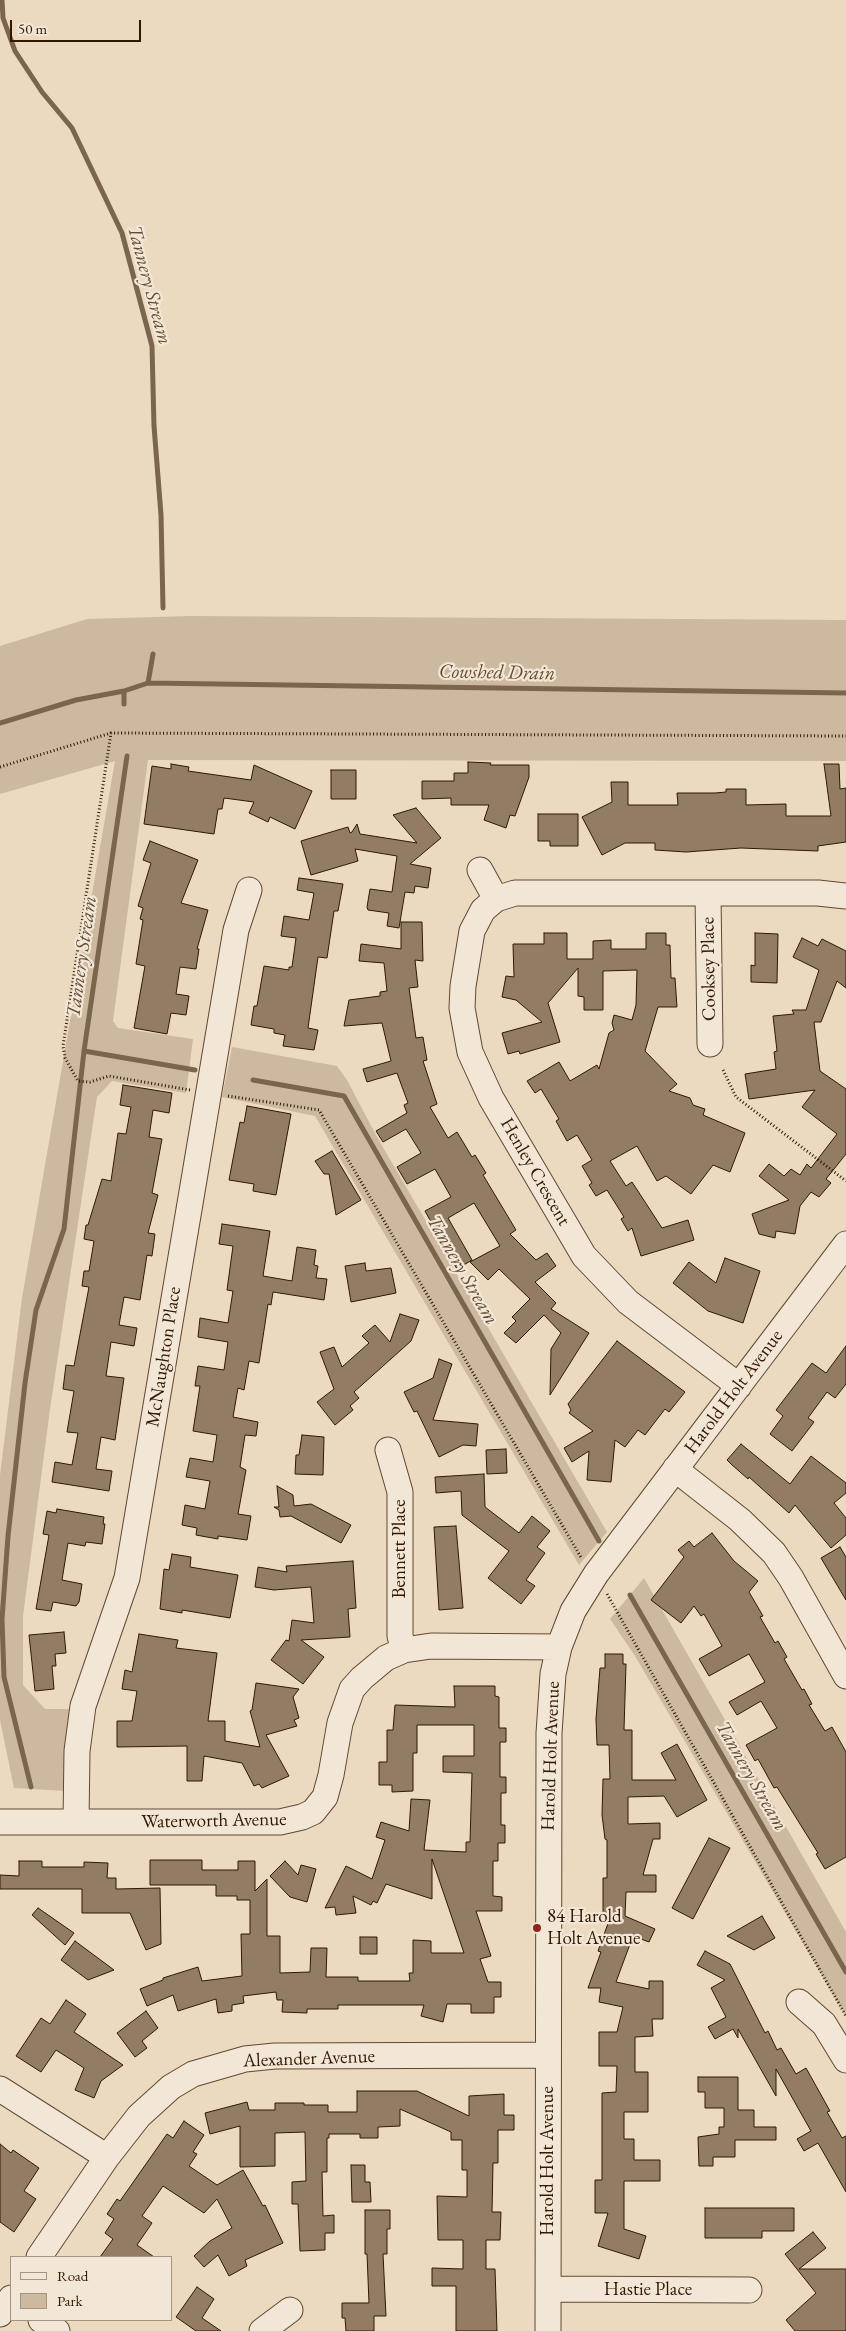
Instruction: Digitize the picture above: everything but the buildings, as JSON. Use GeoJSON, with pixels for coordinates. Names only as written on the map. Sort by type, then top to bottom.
{"type":"FeatureCollection","features":[{"type":"Feature","properties":{"kind":"street"},"geometry":{"type":"LineString","coordinates":[[480,870],[496,899],[515,893],[818,893],[846,896]]}},
{"type":"Feature","properties":{"kind":"street","name":"McNaughton Place"},"geometry":{"type":"LineString","coordinates":[[76,1822],[77,1751],[83,1706],[127,1578],[236,930],[249,890]]}},
{"type":"Feature","properties":{"kind":"street","name":"Cooksey Place"},"geometry":{"type":"LineString","coordinates":[[708,894],[710,1044]]}},
{"type":"Feature","properties":{"kind":"street","name":"Henley Crescent"},"geometry":{"type":"LineString","coordinates":[[496,899],[483,910],[472,932],[463,986],[465,1032],[479,1075],[584,1256],[628,1302],[739,1386]]}},
{"type":"Feature","properties":{"kind":"street","name":"Harold Holt Avenue"},"geometry":{"type":"LineString","coordinates":[[548,2331],[549,1733],[553,1674],[559,1647],[573,1611],[596,1574],[846,1244]]}},
{"type":"Feature","properties":{"kind":"street","name":"Bennett Place"},"geometry":{"type":"LineString","coordinates":[[388,1450],[400,1492],[400,1636],[404,1650]]}},
{"type":"Feature","properties":{"kind":"street"},"geometry":{"type":"LineString","coordinates":[[675,1469],[746,1526],[774,1553],[791,1578],[846,1676]]}},
{"type":"Feature","properties":{"kind":"street","name":"Waterworth Avenue"},"geometry":{"type":"LineString","coordinates":[[0,1822],[292,1821],[312,1812],[320,1805],[328,1788],[340,1723],[352,1689],[373,1667],[404,1650],[446,1645],[559,1647]]}},
{"type":"Feature","properties":{"kind":"street"},"geometry":{"type":"LineString","coordinates":[[799,2002],[824,2024],[846,2060]]}},
{"type":"Feature","properties":{"kind":"street","name":"Alexander Avenue"},"geometry":{"type":"LineString","coordinates":[[40,2256],[139,2116],[171,2087],[193,2074],[245,2058],[275,2056],[548,2055]]}},
{"type":"Feature","properties":{"kind":"street"},"geometry":{"type":"LineString","coordinates":[[0,2089],[108,2158]]}},
{"type":"Feature","properties":{"kind":"street","name":"Hastie Place"},"geometry":{"type":"LineString","coordinates":[[548,2289],[749,2290]]}},
{"type":"Feature","properties":{"kind":"street"},"geometry":{"type":"LineString","coordinates":[[0,2314],[10,2300]]}},
{"type":"Feature","properties":{"kind":"street"},"geometry":{"type":"LineString","coordinates":[[262,2331],[290,2310]]}},
{"type":"Feature","properties":{"kind":"street"},"geometry":{"type":"LineString","coordinates":[[42,2321],[57,2331]]}},
{"type":"Feature","properties":{"kind":"path"},"geometry":{"type":"LineString","coordinates":[[111,733],[63,1046],[66,1058],[78,1081],[90,1082],[108,1076],[189,1090]]}},
{"type":"Feature","properties":{"kind":"path"},"geometry":{"type":"LineString","coordinates":[[0,766],[111,733],[846,736]]}},
{"type":"Feature","properties":{"kind":"path"},"geometry":{"type":"LineString","coordinates":[[723,1070],[736,1097],[846,1181]]}},
{"type":"Feature","properties":{"kind":"path"},"geometry":{"type":"LineString","coordinates":[[225,1095],[319,1110],[582,1558],[596,1574],[846,2016]]}},
{"type":"Feature","properties":{"kind":"green space"},"geometry":{"type":"Polygon","coordinates":[[[190,616],[846,620],[846,761],[148,760],[113,1021],[118,1028],[193,1039],[186,1093],[112,1081],[97,1097],[50,1409],[23,1616],[23,1685],[45,1709],[75,1709],[66,1791],[14,1788],[0,1720],[0,1475],[22,1298],[115,761],[0,794],[0,646],[87,619],[190,616]]]}},
{"type":"Feature","properties":{"kind":"green space"},"geometry":{"type":"Polygon","coordinates":[[[232,1047],[337,1066],[347,1080],[377,1137],[607,1532],[579,1565],[315,1116],[222,1097],[232,1047]]]}},
{"type":"Feature","properties":{"kind":"green space"},"geometry":{"type":"Polygon","coordinates":[[[644,1578],[846,1932],[846,2017],[635,1656],[610,1619],[644,1578]]]}},
{"type":"Feature","properties":{"kind":"waterway","name":"Tannery Stream"},"geometry":{"type":"LineString","coordinates":[[2,0],[3,18],[15,51],[42,92],[72,128],[122,233],[152,346],[154,426],[161,515],[163,608]]}},
{"type":"Feature","properties":{"kind":"waterway","name":"Tannery Stream"},"geometry":{"type":"LineString","coordinates":[[148,683],[153,654]]}},
{"type":"Feature","properties":{"kind":"waterway","name":"Cowshed Drain"},"geometry":{"type":"LineString","coordinates":[[0,723],[76,700],[124,691],[148,683],[846,693]]}},
{"type":"Feature","properties":{"kind":"waterway","name":"Tannery Stream"},"geometry":{"type":"LineString","coordinates":[[124,691],[124,704]]}},
{"type":"Feature","properties":{"kind":"waterway"},"geometry":{"type":"LineString","coordinates":[[31,1787],[4,1677],[2,1619],[8,1536],[25,1383],[36,1310],[64,1229],[84,1051],[127,756]]}},
{"type":"Feature","properties":{"kind":"waterway","name":"Tannery Stream"},"geometry":{"type":"LineString","coordinates":[[84,1051],[195,1070]]}},
{"type":"Feature","properties":{"kind":"waterway","name":"Tannery Stream"},"geometry":{"type":"LineString","coordinates":[[253,1080],[344,1096],[599,1541]]}},
{"type":"Feature","properties":{"kind":"waterway","name":"Tannery Stream"},"geometry":{"type":"LineString","coordinates":[[630,1595],[846,1972]]}},
{"type":"Feature","properties":{"kind":"place","name":"84 Harold Holt Avenue"},"geometry":{"type":"Point","coordinates":[537,1928]}}]}
